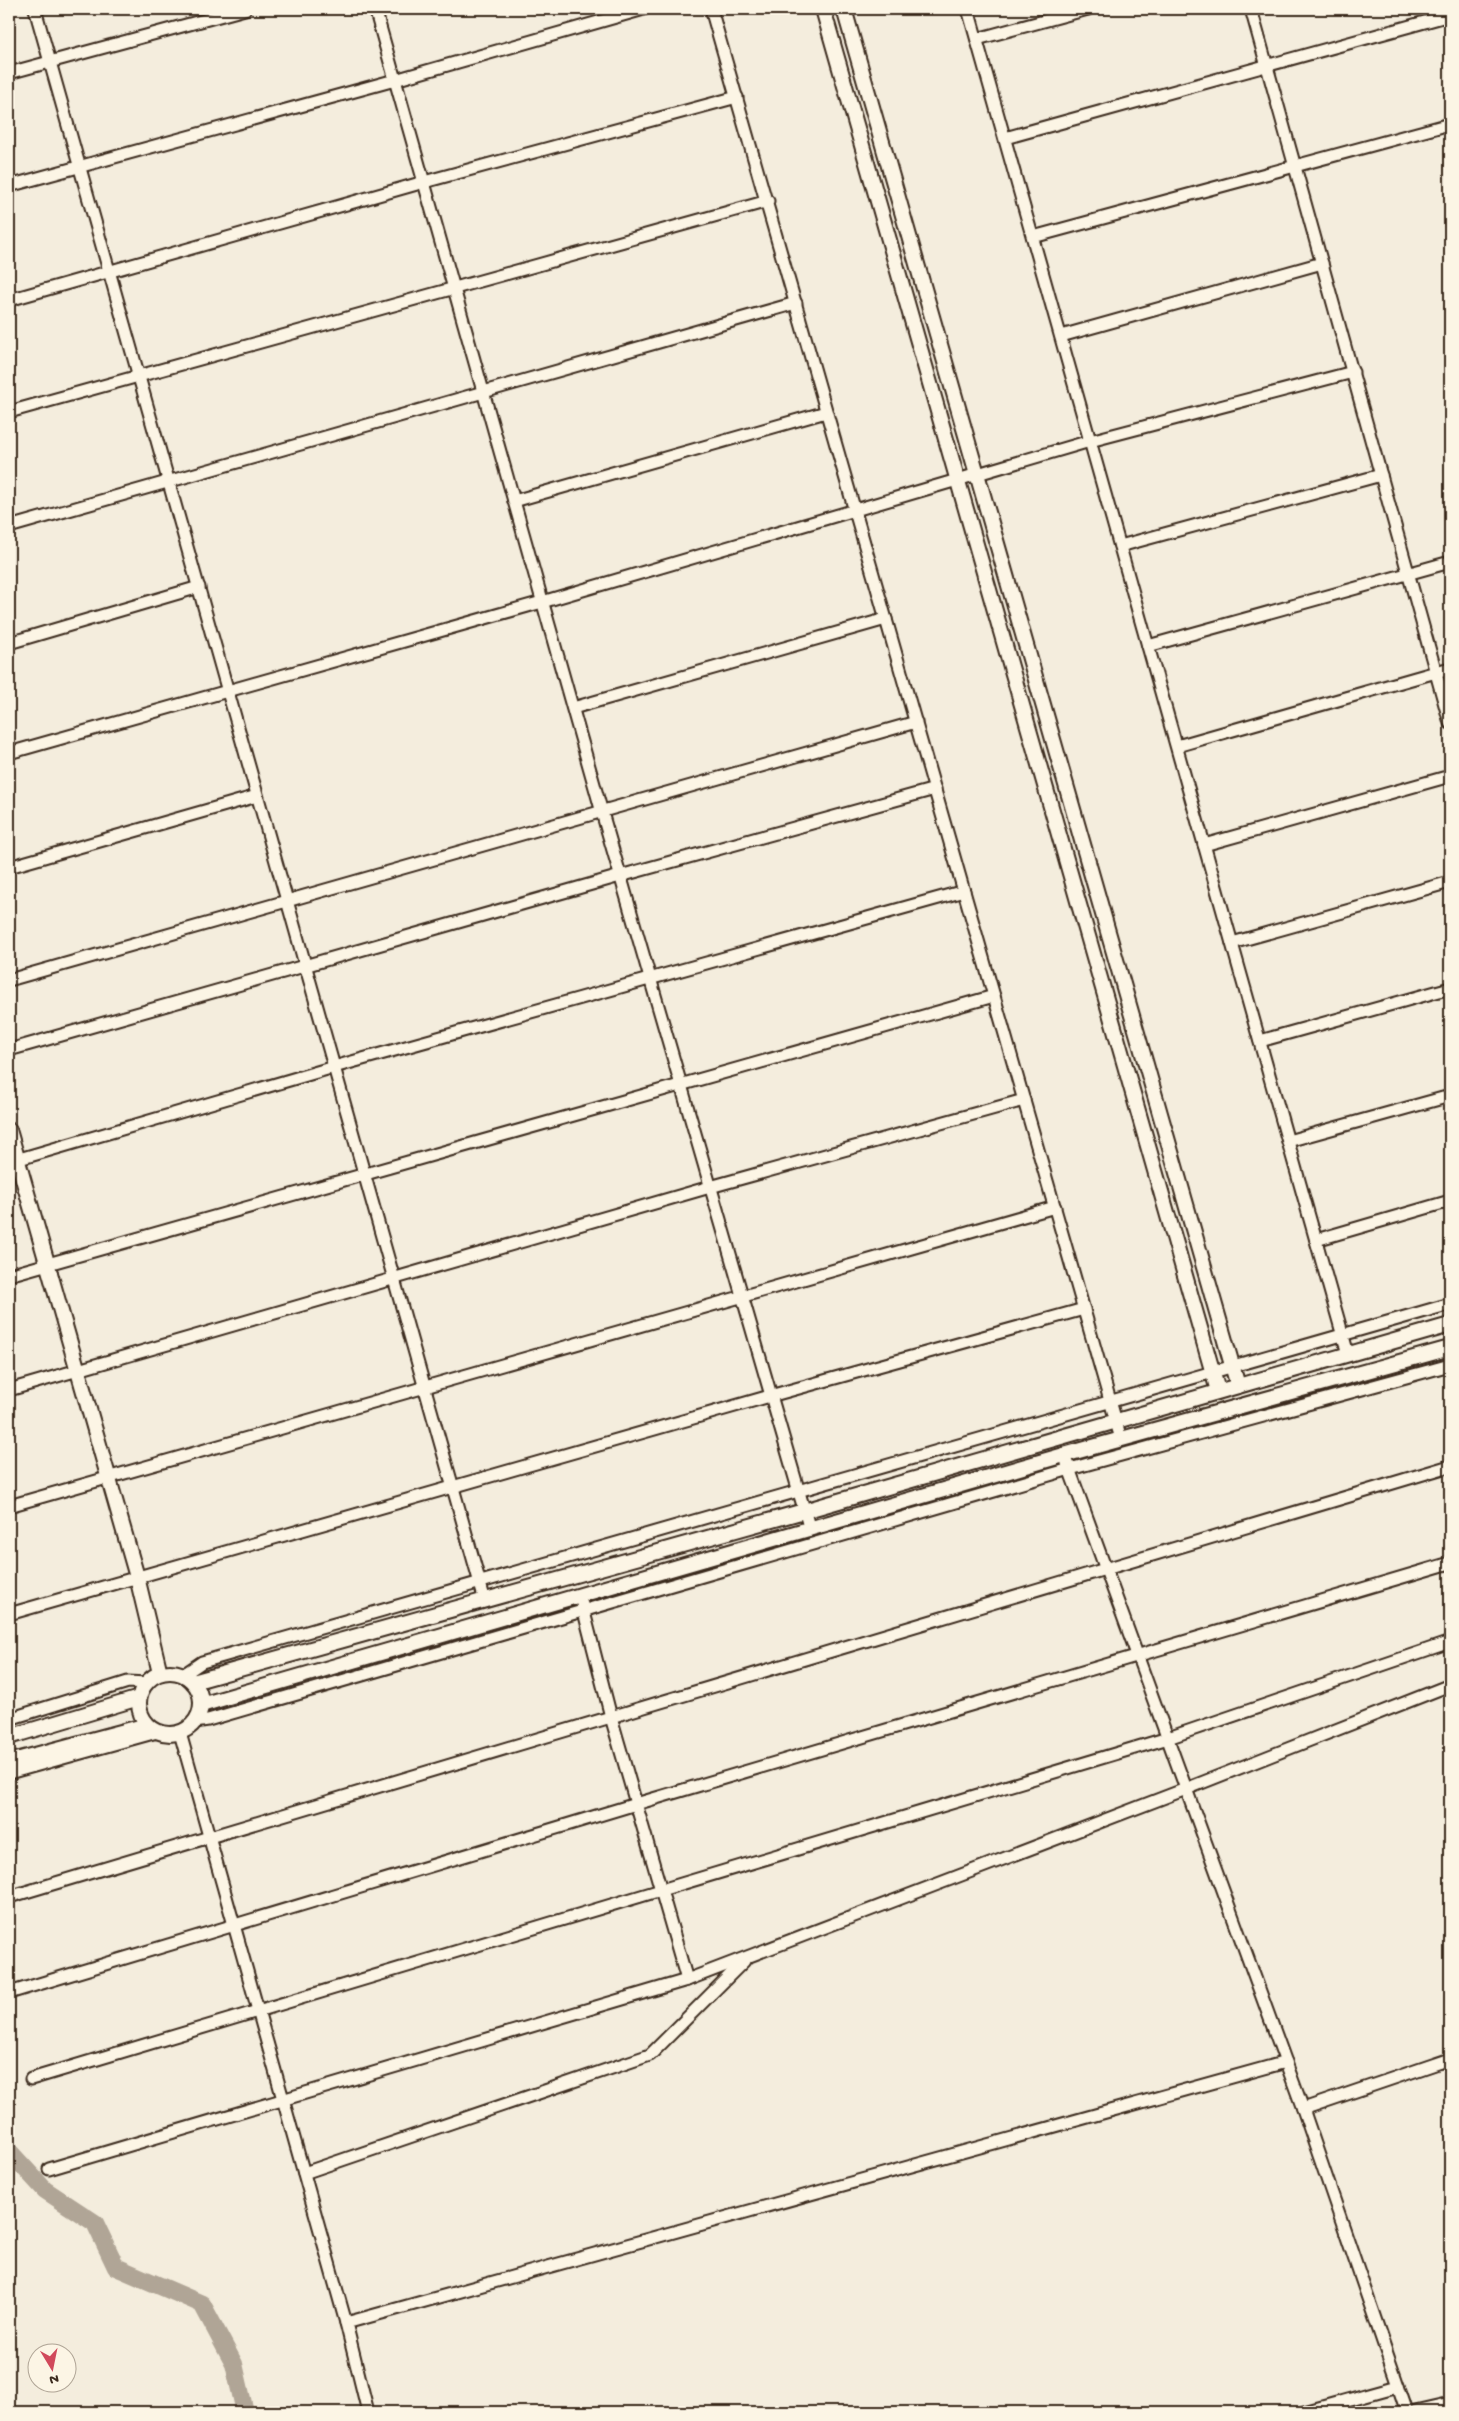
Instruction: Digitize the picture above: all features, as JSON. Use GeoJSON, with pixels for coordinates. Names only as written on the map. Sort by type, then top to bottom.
{"type":"FeatureCollection","features":[{"type":"Feature","properties":{"kind":"main road"},"geometry":{"type":"LineString","coordinates":[[824,9],[960,480],[1218,1391]]}},
{"type":"Feature","properties":{"kind":"main road"},"geometry":{"type":"LineString","coordinates":[[844,9],[979,474],[1238,1386]]}},
{"type":"Feature","properties":{"kind":"main road"},"geometry":{"type":"LineString","coordinates":[[9,1130],[13,1161],[47,1264],[78,1370],[137,1577],[160,1673]]}},
{"type":"Feature","properties":{"kind":"main road"},"geometry":{"type":"LineString","coordinates":[[188,1679],[485,1601],[804,1512],[1116,1420],[1450,1325]]}},
{"type":"Feature","properties":{"kind":"main road"},"geometry":{"type":"LineString","coordinates":[[201,1705],[1064,1455],[1450,1350]]}},
{"type":"Feature","properties":{"kind":"main road"},"geometry":{"type":"LineString","coordinates":[[172,1672],[188,1679],[199,1692],[201,1705],[195,1722],[180,1733],[168,1734],[152,1728],[140,1713],[139,1698],[146,1683],[160,1673],[172,1672]]}},
{"type":"Feature","properties":{"kind":"main road"},"geometry":{"type":"LineString","coordinates":[[9,1737],[139,1698]]}},
{"type":"Feature","properties":{"kind":"main road"},"geometry":{"type":"LineString","coordinates":[[9,1762],[152,1728]]}},
{"type":"Feature","properties":{"kind":"street"},"geometry":{"type":"LineString","coordinates":[[35,9],[485,1601]]}},
{"type":"Feature","properties":{"kind":"street"},"geometry":{"type":"LineString","coordinates":[[9,73],[245,9]]}},
{"type":"Feature","properties":{"kind":"street"},"geometry":{"type":"LineString","coordinates":[[375,9],[601,810],[810,1530]]}},
{"type":"Feature","properties":{"kind":"street"},"geometry":{"type":"LineString","coordinates":[[9,186],[395,80],[644,9]]}},
{"type":"Feature","properties":{"kind":"street"},"geometry":{"type":"LineString","coordinates":[[711,9],[768,202],[826,412],[1121,1439]]}},
{"type":"Feature","properties":{"kind":"street"},"geometry":{"type":"LineString","coordinates":[[968,9],[1348,1354]]}},
{"type":"Feature","properties":{"kind":"street"},"geometry":{"type":"LineString","coordinates":[[977,39],[1088,9]]}},
{"type":"Feature","properties":{"kind":"street"},"geometry":{"type":"LineString","coordinates":[[1251,9],[1450,722]]}},
{"type":"Feature","properties":{"kind":"street"},"geometry":{"type":"LineString","coordinates":[[1005,138],[1450,15]]}},
{"type":"Feature","properties":{"kind":"street"},"geometry":{"type":"LineString","coordinates":[[9,300],[424,182],[737,97]]}},
{"type":"Feature","properties":{"kind":"street"},"geometry":{"type":"LineString","coordinates":[[1033,237],[1450,124]]}},
{"type":"Feature","properties":{"kind":"street"},"geometry":{"type":"LineString","coordinates":[[9,412],[768,202]]}},
{"type":"Feature","properties":{"kind":"street"},"geometry":{"type":"LineString","coordinates":[[1061,336],[1322,262]]}},
{"type":"Feature","properties":{"kind":"street"},"geometry":{"type":"LineString","coordinates":[[9,527],[796,303]]}},
{"type":"Feature","properties":{"kind":"street"},"geometry":{"type":"LineString","coordinates":[[9,753],[542,602],[1090,441],[1353,372]]}},
{"type":"Feature","properties":{"kind":"street"},"geometry":{"type":"LineString","coordinates":[[514,500],[826,412]]}},
{"type":"Feature","properties":{"kind":"street"},"geometry":{"type":"LineString","coordinates":[[1120,546],[1381,475]]}},
{"type":"Feature","properties":{"kind":"street"},"geometry":{"type":"LineString","coordinates":[[1148,646],[1450,562]]}},
{"type":"Feature","properties":{"kind":"street"},"geometry":{"type":"LineString","coordinates":[[9,643],[199,587]]}},
{"type":"Feature","properties":{"kind":"street"},"geometry":{"type":"LineString","coordinates":[[572,708],[886,619]]}},
{"type":"Feature","properties":{"kind":"street"},"geometry":{"type":"LineString","coordinates":[[1177,746],[1450,668]]}},
{"type":"Feature","properties":{"kind":"street"},"geometry":{"type":"LineString","coordinates":[[9,980],[287,899],[916,722]]}},
{"type":"Feature","properties":{"kind":"street"},"geometry":{"type":"LineString","coordinates":[[1204,845],[1450,776]]}},
{"type":"Feature","properties":{"kind":"street"},"geometry":{"type":"LineString","coordinates":[[9,1050],[620,876],[935,789]]}},
{"type":"Feature","properties":{"kind":"street"},"geometry":{"type":"LineString","coordinates":[[9,867],[258,796]]}},
{"type":"Feature","properties":{"kind":"street"},"geometry":{"type":"LineString","coordinates":[[1232,943],[1450,882]]}},
{"type":"Feature","properties":{"kind":"street"},"geometry":{"type":"LineString","coordinates":[[13,1161],[334,1067],[964,891]]}},
{"type":"Feature","properties":{"kind":"street"},"geometry":{"type":"LineString","coordinates":[[1260,1041],[1450,988]]}},
{"type":"Feature","properties":{"kind":"street"},"geometry":{"type":"LineString","coordinates":[[9,1275],[994,996]]}},
{"type":"Feature","properties":{"kind":"street"},"geometry":{"type":"LineString","coordinates":[[1288,1141],[1450,1096]]}},
{"type":"Feature","properties":{"kind":"street"},"geometry":{"type":"LineString","coordinates":[[9,1390],[394,1278],[1024,1100]]}},
{"type":"Feature","properties":{"kind":"street"},"geometry":{"type":"LineString","coordinates":[[1316,1240],[1450,1201]]}},
{"type":"Feature","properties":{"kind":"street"},"geometry":{"type":"LineString","coordinates":[[9,1506],[741,1295],[1055,1207]]}},
{"type":"Feature","properties":{"kind":"street"},"geometry":{"type":"LineString","coordinates":[[188,1679],[202,1662],[1450,1304]]}},
{"type":"Feature","properties":{"kind":"street"},"geometry":{"type":"LineString","coordinates":[[9,1614],[770,1396],[1084,1309]]}},
{"type":"Feature","properties":{"kind":"street"},"geometry":{"type":"LineString","coordinates":[[195,1722],[208,1720],[1070,1470],[1450,1365]]}},
{"type":"Feature","properties":{"kind":"street"},"geometry":{"type":"LineString","coordinates":[[1064,1455],[1303,2109],[1407,2412]]}},
{"type":"Feature","properties":{"kind":"street"},"geometry":{"type":"LineString","coordinates":[[9,1897],[1450,1466]]}},
{"type":"Feature","properties":{"kind":"street"},"geometry":{"type":"LineString","coordinates":[[9,1993],[636,1804],[1450,1563]]}},
{"type":"Feature","properties":{"kind":"street"},"geometry":{"type":"LineString","coordinates":[[579,1595],[611,1717],[687,1980]]}},
{"type":"Feature","properties":{"kind":"street"},"geometry":{"type":"LineString","coordinates":[[30,2079],[1168,1738],[1450,1642]]}},
{"type":"Feature","properties":{"kind":"street"},"geometry":{"type":"LineString","coordinates":[[9,1719],[128,1682],[146,1683]]}},
{"type":"Feature","properties":{"kind":"street"},"geometry":{"type":"LineString","coordinates":[[48,2168],[687,1980],[1186,1789],[1450,1685]]}},
{"type":"Feature","properties":{"kind":"street"},"geometry":{"type":"LineString","coordinates":[[9,1773],[152,1728]]}},
{"type":"Feature","properties":{"kind":"street"},"geometry":{"type":"LineString","coordinates":[[180,1733],[346,2323],[368,2412]]}},
{"type":"Feature","properties":{"kind":"street"},"geometry":{"type":"LineString","coordinates":[[304,2172],[650,2055],[748,1958]]}},
{"type":"Feature","properties":{"kind":"street"},"geometry":{"type":"LineString","coordinates":[[1303,2109],[1450,2059]]}},
{"type":"Feature","properties":{"kind":"street"},"geometry":{"type":"LineString","coordinates":[[346,2323],[1286,2062]]}},
{"type":"Feature","properties":{"kind":"street"},"geometry":{"type":"LineString","coordinates":[[1304,2412],[1398,2386]]}},
{"type":"Feature","properties":{"kind":"street"},"geometry":{"type":"LineString","coordinates":[[1415,2412],[1450,2404]]}},
{"type":"Feature","properties":{"kind":"waterway"},"geometry":{"type":"LineString","coordinates":[[9,2151],[45,2190],[95,2223],[116,2267],[202,2304],[234,2364],[245,2412]]}}]}
